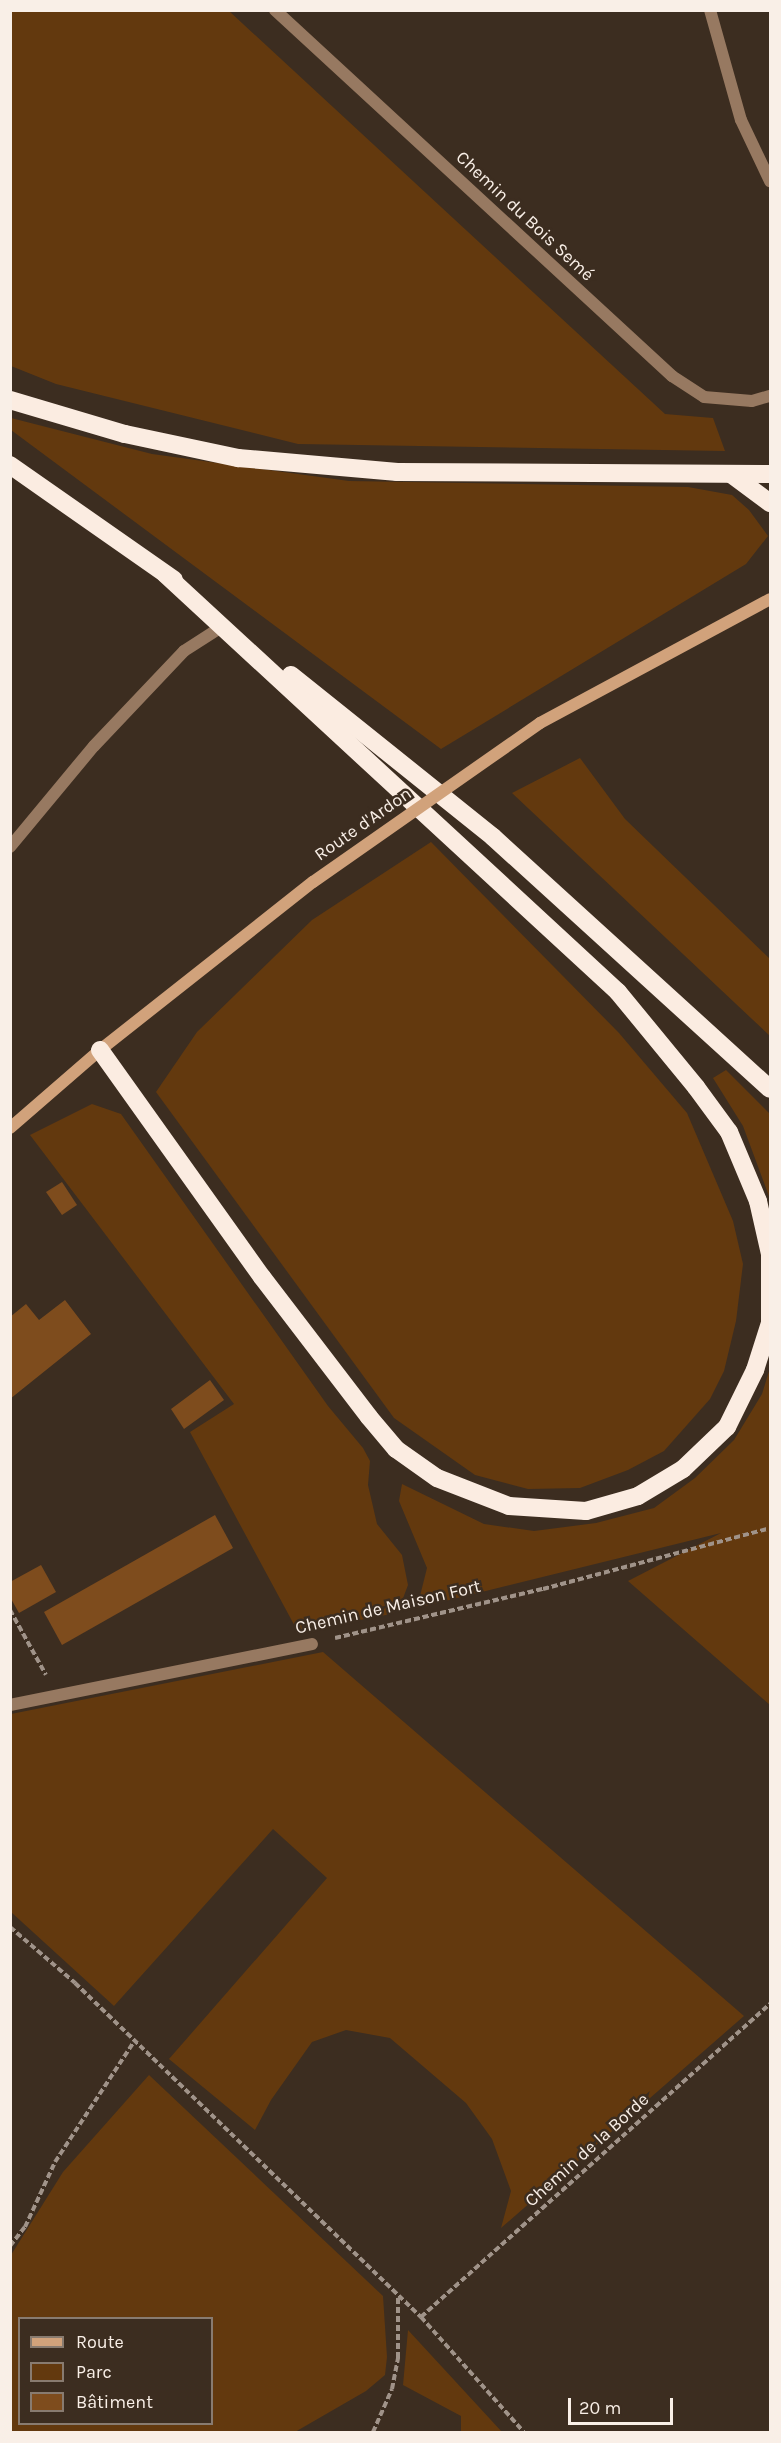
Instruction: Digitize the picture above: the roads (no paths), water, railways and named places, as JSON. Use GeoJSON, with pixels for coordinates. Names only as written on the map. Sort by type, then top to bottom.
{"type":"FeatureCollection","features":[{"type":"Feature","properties":{"kind":"highway"},"geometry":{"type":"LineString","coordinates":[[10,400],[125,434],[238,458],[397,472],[771,474]]}},
{"type":"Feature","properties":{"kind":"highway"},"geometry":{"type":"LineString","coordinates":[[10,465],[165,574],[493,837],[771,1089]]}},
{"type":"Feature","properties":{"kind":"highway"},"geometry":{"type":"LineString","coordinates":[[731,474],[771,503]]}},
{"type":"Feature","properties":{"kind":"highway"},"geometry":{"type":"LineString","coordinates":[[100,1050],[262,1277],[369,1417],[396,1449],[437,1478],[509,1506],[586,1511],[638,1496],[683,1469],[727,1427],[755,1370],[770,1323],[770,1254],[758,1201],[729,1132],[696,1087],[618,992],[165,574]]}},
{"type":"Feature","properties":{"kind":"main road","name":"Route d'Ardon"},"geometry":{"type":"LineString","coordinates":[[10,1128],[100,1050],[313,882],[540,723],[771,600]]}},
{"type":"Feature","properties":{"kind":"street","name":"Chemin du Bois Semé"},"geometry":{"type":"LineString","coordinates":[[275,10],[672,376],[704,397],[752,401],[771,396]]}},
{"type":"Feature","properties":{"kind":"street"},"geometry":{"type":"LineString","coordinates":[[710,10],[741,120],[771,181]]}},
{"type":"Feature","properties":{"kind":"street"},"geometry":{"type":"LineString","coordinates":[[10,847],[94,746],[176,659],[184,651],[223,626]]}},
{"type":"Feature","properties":{"kind":"street","name":"Chemin de Maison Fort"},"geometry":{"type":"LineString","coordinates":[[10,1705],[312,1644]]}}]}
